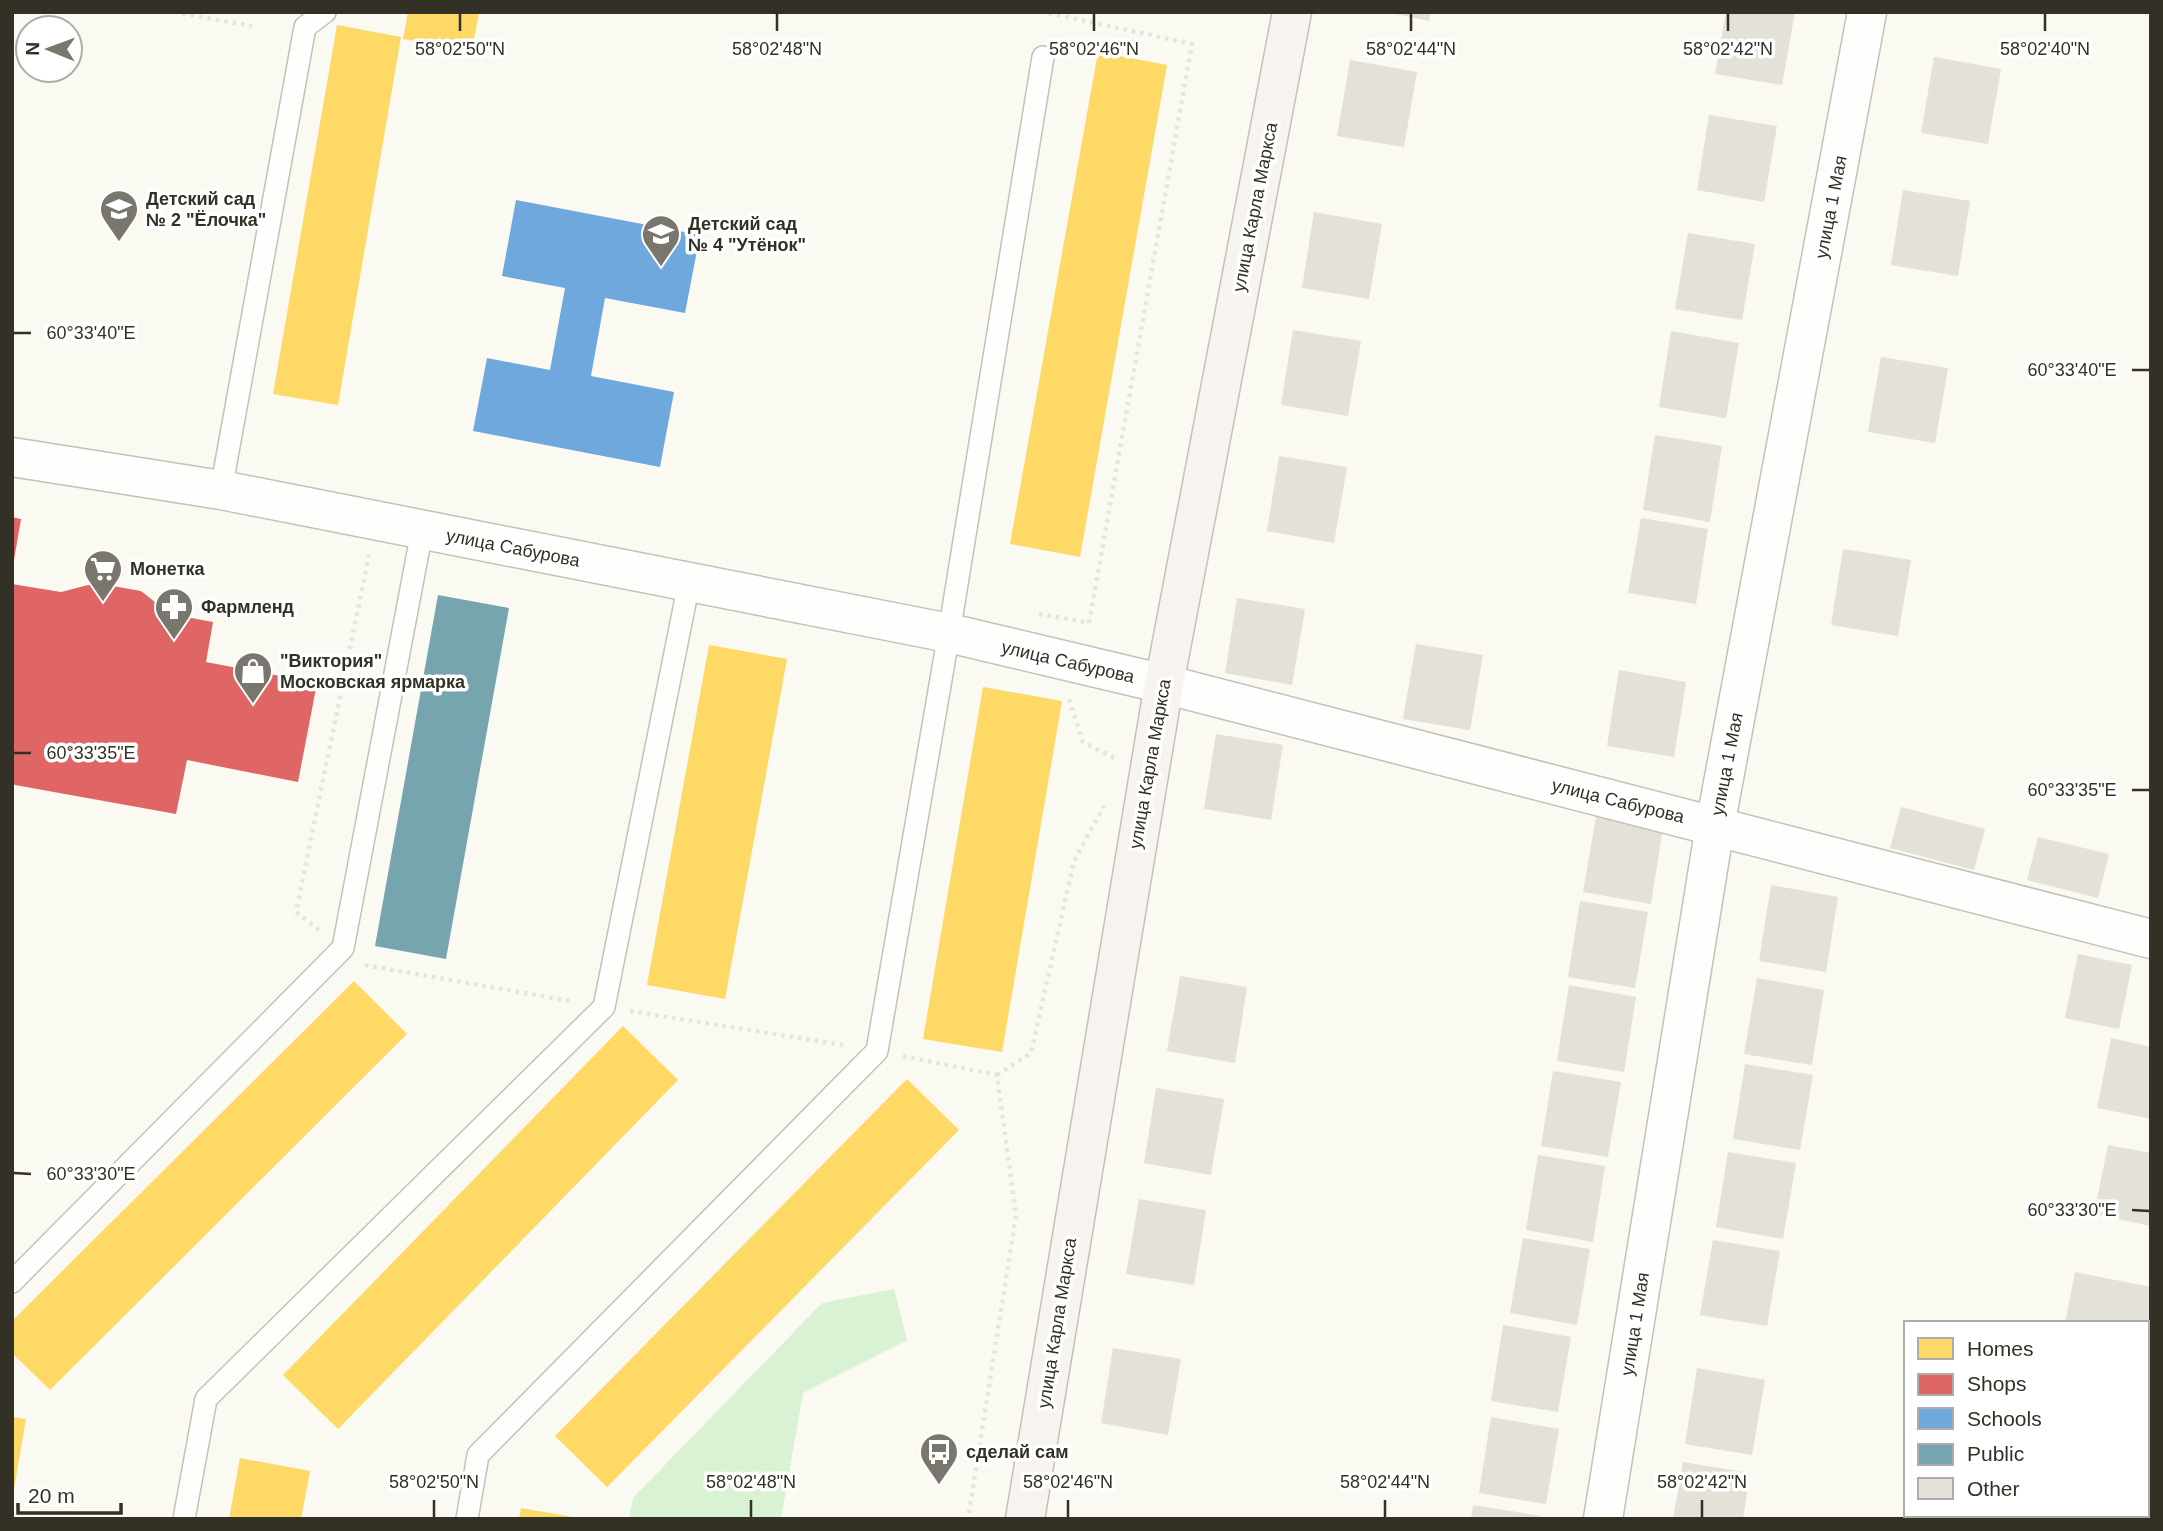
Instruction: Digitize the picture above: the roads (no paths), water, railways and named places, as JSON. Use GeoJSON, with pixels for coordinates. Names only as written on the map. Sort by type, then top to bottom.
{"type":"FeatureCollection","features":[{"type":"Feature","properties":{"kind":"street","name":"улица Карла Маркса"},"geometry":{"type":"LineString","coordinates":[[1025,1519],[1164,684],[1292,12]]}},
{"type":"Feature","properties":{"kind":"street","name":"улица 1 Мая"},"geometry":{"type":"LineString","coordinates":[[1603,1519],[1715,826],[1867,12]]}},
{"type":"Feature","properties":{"kind":"street","name":"улица Сабурова"},"geometry":{"type":"LineString","coordinates":[[12,457],[221,490],[949,633],[1164,684],[2151,939]]}},
{"type":"Feature","properties":{"kind":"lane"},"geometry":{"type":"LineString","coordinates":[[221,490],[304,27],[325,12]]}},
{"type":"Feature","properties":{"kind":"lane"},"geometry":{"type":"LineString","coordinates":[[467,1519],[478,1455],[877,1051],[949,633],[1043,57]]}},
{"type":"Feature","properties":{"kind":"lane"},"geometry":{"type":"LineString","coordinates":[[12,1282],[343,948],[422,531]]}},
{"type":"Feature","properties":{"kind":"lane"},"geometry":{"type":"LineString","coordinates":[[184,1519],[206,1399],[604,1007],[689,583]]}},
{"type":"Feature","properties":{"kind":"place","name":"Детский сад № 2 \"Ёлочка\""},"geometry":{"type":"Point","coordinates":[119,243]}},
{"type":"Feature","properties":{"kind":"place","name":"Детский сад № 4 \"Утёнок\""},"geometry":{"type":"Point","coordinates":[661,268]}},
{"type":"Feature","properties":{"kind":"place","name":"Монетка"},"geometry":{"type":"Point","coordinates":[103,603]}},
{"type":"Feature","properties":{"kind":"place","name":"Фармленд"},"geometry":{"type":"Point","coordinates":[174,641]}},
{"type":"Feature","properties":{"kind":"place","name":"\"Виктория\" Московская ярмарка"},"geometry":{"type":"Point","coordinates":[253,705]}},
{"type":"Feature","properties":{"kind":"place","name":"сделай сам"},"geometry":{"type":"Point","coordinates":[939,1486]}}]}
